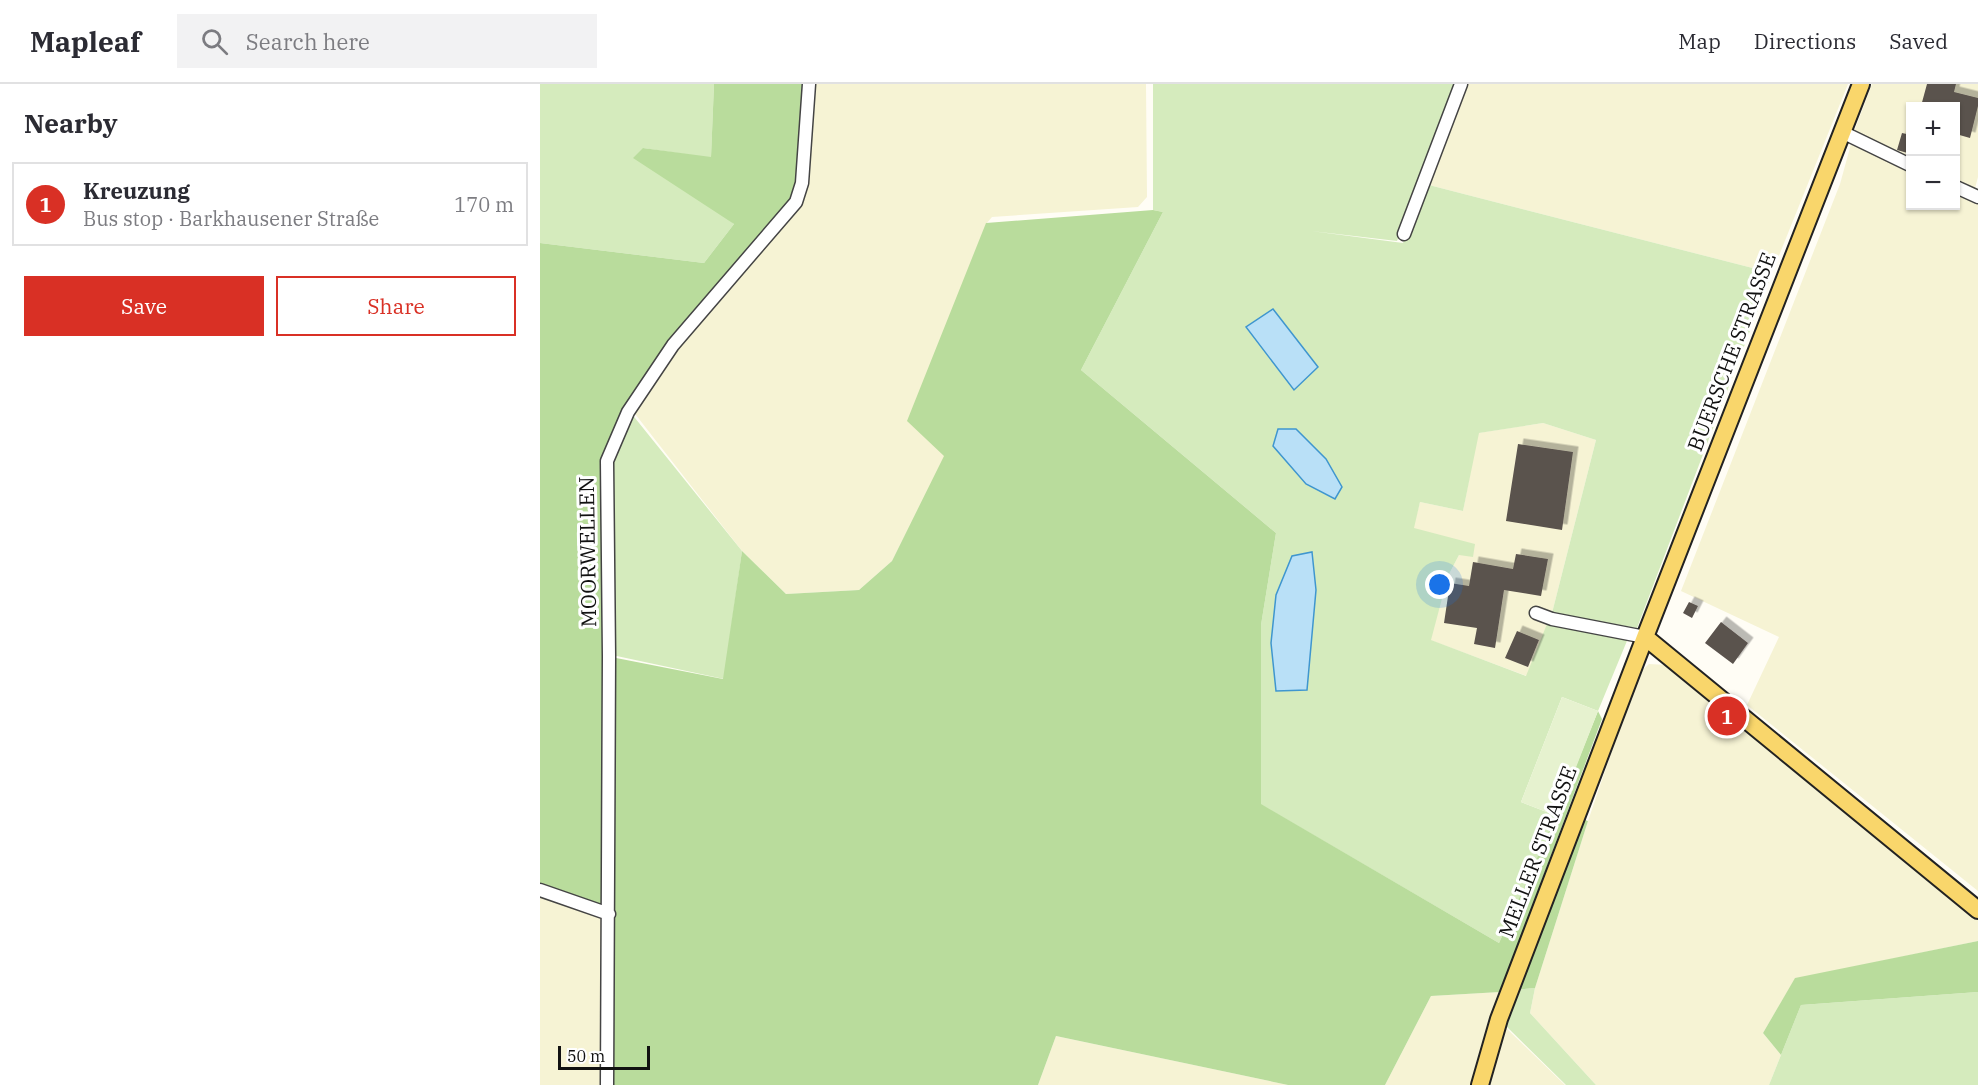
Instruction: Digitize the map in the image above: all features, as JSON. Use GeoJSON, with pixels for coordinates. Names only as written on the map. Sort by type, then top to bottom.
{"type":"FeatureCollection","features":[{"type":"Feature","properties":{"kind":"main road","name":"BUERSCHE STRASSE"},"geometry":{"type":"LineString","coordinates":[[1645,637],[1861,84]]}},
{"type":"Feature","properties":{"kind":"main road"},"geometry":{"type":"LineString","coordinates":[[1645,637],[1978,910]]}},
{"type":"Feature","properties":{"kind":"main road","name":"MELLER STRASSE"},"geometry":{"type":"LineString","coordinates":[[1480,1085],[1501,1013],[1645,637]]}},
{"type":"Feature","properties":{"kind":"street","name":"MOORWELLEN"},"geometry":{"type":"LineString","coordinates":[[607,1085],[609,914],[606,461],[628,412],[673,345],[796,202],[802,183],[809,84]]}},
{"type":"Feature","properties":{"kind":"street"},"geometry":{"type":"LineString","coordinates":[[1404,234],[1461,84]]}},
{"type":"Feature","properties":{"kind":"street"},"geometry":{"type":"LineString","coordinates":[[1842,132],[1906,163]]}},
{"type":"Feature","properties":{"kind":"street"},"geometry":{"type":"LineString","coordinates":[[1960,189],[1978,197]]}},
{"type":"Feature","properties":{"kind":"street"},"geometry":{"type":"LineString","coordinates":[[1536,613],[1552,619],[1645,637]]}},
{"type":"Feature","properties":{"kind":"street"},"geometry":{"type":"LineString","coordinates":[[540,890],[609,914]]}},
{"type":"Feature","properties":{"kind":"shaded area"},"geometry":{"type":"Polygon","coordinates":[[[812,84],[1146,84],[1147,197],[1138,207],[992,217],[986,224],[945,456],[892,561],[859,590],[786,594],[742,551],[632,410],[677,348],[802,204],[806,184],[812,84]]]}},
{"type":"Feature","properties":{"kind":"shaded area"},"geometry":{"type":"Polygon","coordinates":[[[1464,84],[1848,84],[1772,273],[1425,184],[1464,84]]]}},
{"type":"Feature","properties":{"kind":"shaded area"},"geometry":{"type":"Polygon","coordinates":[[[1872,84],[1978,84],[1978,177],[1974,192],[1960,185],[1960,102],[1906,102],[1906,161],[1852,137],[1872,84]]]}},
{"type":"Feature","properties":{"kind":"shaded area"},"geometry":{"type":"Polygon","coordinates":[[[1851,144],[1906,169],[1906,210],[1960,210],[1960,193],[1978,201],[1978,891],[1747,705],[1779,637],[1681,591],[1840,184],[1851,144]]]}},
{"type":"Feature","properties":{"kind":"shaded area"},"geometry":{"type":"Polygon","coordinates":[[[1543,423],[1596,440],[1552,613],[1527,676],[1430,640],[1448,576],[1459,555],[1413,528],[1420,502],[1463,511],[1478,433],[1543,423]]]}},
{"type":"Feature","properties":{"kind":"shaded area"},"geometry":{"type":"Polygon","coordinates":[[[1649,664],[1667,665],[1978,920],[1978,941],[1795,979],[1763,1033],[1781,1055],[1769,1085],[1596,1085],[1530,1013],[1535,988],[1588,821],[1638,674],[1649,664]]]}},
{"type":"Feature","properties":{"kind":"shaded area"},"geometry":{"type":"Polygon","coordinates":[[[540,893],[604,917],[603,1085],[540,1085],[540,893]]]}},
{"type":"Feature","properties":{"kind":"shaded area"},"geometry":{"type":"Polygon","coordinates":[[[1500,992],[1473,1085],[1385,1085],[1431,996],[1500,992]]]}},
{"type":"Feature","properties":{"kind":"shaded area"},"geometry":{"type":"Polygon","coordinates":[[[1503,1025],[1565,1085],[1486,1085],[1503,1025]]]}},
{"type":"Feature","properties":{"kind":"shaded area"},"geometry":{"type":"Polygon","coordinates":[[[1056,1036],[1288,1085],[1038,1085],[1056,1036]]]}},
{"type":"Feature","properties":{"kind":"green space"},"geometry":{"type":"Polygon","coordinates":[[[540,84],[714,84],[711,158],[643,148],[734,224],[704,263],[540,243],[540,84]]]}},
{"type":"Feature","properties":{"kind":"green space"},"geometry":{"type":"Polygon","coordinates":[[[714,84],[805,84],[797,180],[791,200],[672,343],[604,462],[606,656],[723,679],[742,551],[786,594],[859,590],[892,561],[944,456],[907,421],[986,223],[1153,210],[1163,212],[1081,370],[1276,533],[1261,625],[1261,804],[1499,943],[1556,816],[1598,711],[1602,719],[1500,992],[1431,996],[1385,1085],[1288,1085],[1056,1036],[1038,1085],[612,1085],[610,912],[540,887],[540,243],[704,263],[734,224],[633,158],[643,148],[711,157],[714,84]]]}},
{"type":"Feature","properties":{"kind":"green space"},"geometry":{"type":"Polygon","coordinates":[[[1153,84],[1458,84],[1397,241],[1311,231],[1403,243],[1425,184],[1772,273],[1637,628],[1552,613],[1596,440],[1543,423],[1479,433],[1463,511],[1420,502],[1414,528],[1475,544],[1473,557],[1459,555],[1448,576],[1431,640],[1526,676],[1547,624],[1629,636],[1598,711],[1562,697],[1521,802],[1557,816],[1499,943],[1260,804],[1261,625],[1276,533],[1081,370],[1163,212],[1153,210],[1153,84]]]}},
{"type":"Feature","properties":{"kind":"green space"},"geometry":{"type":"Polygon","coordinates":[[[631,413],[742,551],[724,679],[612,655],[609,461],[631,413]]]}},
{"type":"Feature","properties":{"kind":"green space"},"geometry":{"type":"Polygon","coordinates":[[[1562,697],[1598,711],[1557,816],[1521,802],[1562,697]]]}},
{"type":"Feature","properties":{"kind":"green space"},"geometry":{"type":"Polygon","coordinates":[[[1582,819],[1588,821],[1535,988],[1515,990],[1582,819]]]}},
{"type":"Feature","properties":{"kind":"green space"},"geometry":{"type":"Polygon","coordinates":[[[1978,941],[1978,992],[1801,1005],[1781,1055],[1763,1033],[1795,978],[1978,941]]]}},
{"type":"Feature","properties":{"kind":"green space"},"geometry":{"type":"Polygon","coordinates":[[[1535,988],[1530,1013],[1596,1085],[1566,1085],[1504,1024],[1515,990],[1535,988]]]}},
{"type":"Feature","properties":{"kind":"green space"},"geometry":{"type":"Polygon","coordinates":[[[1978,992],[1978,1085],[1769,1085],[1801,1005],[1978,992]]]}},
{"type":"Feature","properties":{"kind":"water"},"geometry":{"type":"Polygon","coordinates":[[[1273,309],[1318,367],[1294,390],[1246,327],[1273,309]]]}},
{"type":"Feature","properties":{"kind":"water"},"geometry":{"type":"Polygon","coordinates":[[[1278,429],[1296,429],[1326,459],[1342,487],[1335,499],[1306,484],[1273,446],[1278,429]]]}},
{"type":"Feature","properties":{"kind":"water"},"geometry":{"type":"Polygon","coordinates":[[[1312,552],[1316,590],[1307,690],[1276,691],[1271,643],[1276,595],[1292,556],[1312,552]]]}},
{"type":"Feature","properties":{"kind":"building"},"geometry":{"type":"Polygon","coordinates":[[[1927,84],[1956,84],[1954,92],[1978,98],[1970,138],[1960,135],[1960,102],[1922,102],[1927,84]]]}},
{"type":"Feature","properties":{"kind":"building"},"geometry":{"type":"Polygon","coordinates":[[[1902,133],[1906,134],[1906,153],[1897,150],[1902,133]]]}},
{"type":"Feature","properties":{"kind":"building"},"geometry":{"type":"Polygon","coordinates":[[[1518,444],[1573,452],[1562,530],[1506,521],[1518,444]]]}},
{"type":"Feature","properties":{"kind":"building"},"geometry":{"type":"Polygon","coordinates":[[[1516,554],[1548,559],[1541,596],[1504,590],[1495,648],[1474,644],[1477,628],[1444,623],[1450,583],[1469,586],[1473,562],[1513,569],[1516,554]]]}},
{"type":"Feature","properties":{"kind":"building"},"geometry":{"type":"Polygon","coordinates":[[[1689,602],[1698,606],[1692,618],[1683,613],[1689,602]]]}},
{"type":"Feature","properties":{"kind":"building"},"geometry":{"type":"Polygon","coordinates":[[[1721,622],[1748,643],[1733,664],[1705,643],[1721,622]]]}},
{"type":"Feature","properties":{"kind":"building"},"geometry":{"type":"Polygon","coordinates":[[[1517,631],[1539,640],[1528,667],[1505,658],[1517,631]]]}},
{"type":"Feature","properties":{"kind":"place","name":"Kreuzung"},"geometry":{"type":"Point","coordinates":[1727,716]}}]}
